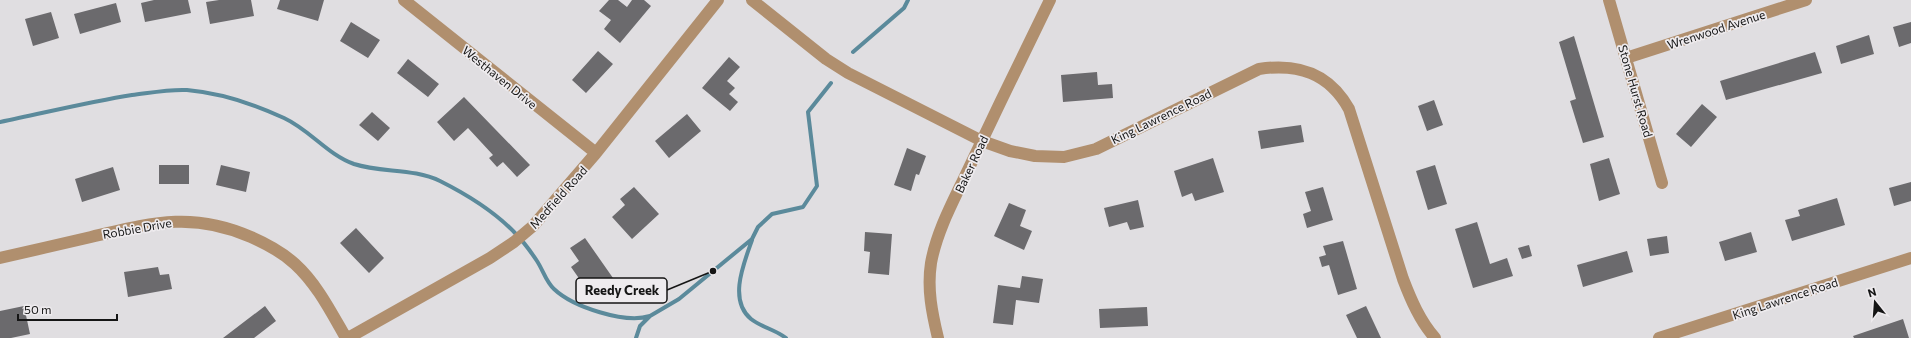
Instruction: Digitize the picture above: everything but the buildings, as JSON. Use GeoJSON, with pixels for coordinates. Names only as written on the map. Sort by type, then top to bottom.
{"type":"FeatureCollection","features":[{"type":"Feature","properties":{"kind":"street","name":"Westhaven Drive"},"geometry":{"type":"LineString","coordinates":[[404,0],[596,153]]}},
{"type":"Feature","properties":{"kind":"street","name":"Medfield Road"},"geometry":{"type":"LineString","coordinates":[[347,338],[490,258],[514,242],[551,207],[718,0]]}},
{"type":"Feature","properties":{"kind":"street","name":"King Lawrence Road"},"geometry":{"type":"LineString","coordinates":[[752,0],[826,59],[848,73],[982,141],[1010,151],[1035,156],[1064,157],[1096,149],[1259,69],[1287,66],[1302,69],[1315,75],[1344,98],[1350,109],[1411,301],[1422,322],[1435,338]]}},
{"type":"Feature","properties":{"kind":"street","name":"Baker Road"},"geometry":{"type":"LineString","coordinates":[[938,338],[930,297],[932,263],[942,226],[1050,0]]}},
{"type":"Feature","properties":{"kind":"street","name":"Stone Hurst Road"},"geometry":{"type":"LineString","coordinates":[[1609,0],[1662,183]]}},
{"type":"Feature","properties":{"kind":"street","name":"Wrenwood Avenue"},"geometry":{"type":"LineString","coordinates":[[1626,58],[1806,0]]}},
{"type":"Feature","properties":{"kind":"street","name":"Robbie Drive"},"geometry":{"type":"LineString","coordinates":[[0,258],[159,222],[196,221],[213,223],[230,228],[264,242],[282,253],[295,264],[323,298],[347,338]]}},
{"type":"Feature","properties":{"kind":"street","name":"King Lawrence Road"},"geometry":{"type":"LineString","coordinates":[[1659,338],[1911,258]]}},
{"type":"Feature","properties":{"kind":"waterway"},"geometry":{"type":"LineString","coordinates":[[853,52],[904,8],[908,0]]}},
{"type":"Feature","properties":{"kind":"waterway"},"geometry":{"type":"LineString","coordinates":[[636,338],[640,326],[650,316],[679,299],[752,239],[758,227],[772,214],[803,207],[817,186],[808,112],[831,83]]}},
{"type":"Feature","properties":{"kind":"waterway"},"geometry":{"type":"LineString","coordinates":[[0,122],[99,101],[166,91],[199,91],[237,100],[284,118],[302,129],[336,155],[354,164],[375,169],[419,174],[440,181],[460,192],[507,225],[524,243],[535,258],[551,286],[563,296],[574,302],[586,308],[614,316],[627,318],[650,316]]}},
{"type":"Feature","properties":{"kind":"waterway"},"geometry":{"type":"LineString","coordinates":[[752,240],[742,270],[739,292],[740,302],[744,311],[751,319],[786,338]]}},
{"type":"Feature","properties":{"kind":"place","name":"Reedy Creek"},"geometry":{"type":"Point","coordinates":[713,271]}}]}
